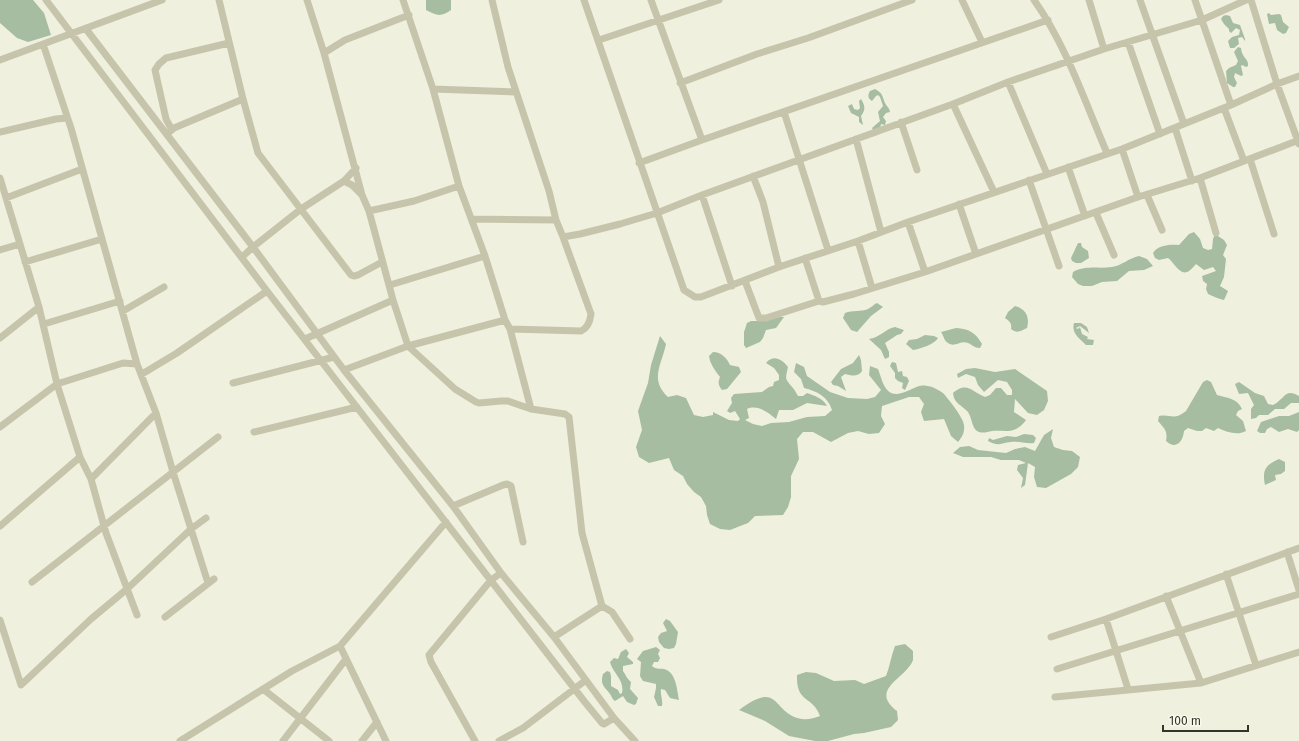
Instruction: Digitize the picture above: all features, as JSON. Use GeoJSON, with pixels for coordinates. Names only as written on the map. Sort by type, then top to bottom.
{"type":"FeatureCollection","features":[{"type":"Feature","properties":{"kind":"street"},"geometry":{"type":"LineString","coordinates":[[46,0],[267,291],[466,546],[584,701],[602,723],[604,724],[614,718]]}},
{"type":"Feature","properties":{"kind":"street"},"geometry":{"type":"LineString","coordinates":[[0,60],[162,0]]}},
{"type":"Feature","properties":{"kind":"street"},"geometry":{"type":"LineString","coordinates":[[219,0],[258,153],[351,275],[358,275],[382,262]]}},
{"type":"Feature","properties":{"kind":"street"},"geometry":{"type":"LineString","coordinates":[[307,0],[324,53],[362,195],[369,211],[382,262],[408,346],[455,389],[479,404],[501,400],[508,401],[531,409],[565,414],[569,417],[582,533],[602,606],[612,612],[630,639]]}},
{"type":"Feature","properties":{"kind":"street"},"geometry":{"type":"LineString","coordinates":[[404,0],[433,89],[459,186],[485,256],[505,320],[510,329],[531,409]]}},
{"type":"Feature","properties":{"kind":"street"},"geometry":{"type":"LineString","coordinates":[[492,0],[508,67],[549,191],[556,220],[591,314],[590,322],[586,329],[581,331],[510,329]]}},
{"type":"Feature","properties":{"kind":"street"},"geometry":{"type":"LineString","coordinates":[[584,0],[684,290],[695,297],[701,297],[779,267],[1122,149],[1299,76]]}},
{"type":"Feature","properties":{"kind":"street"},"geometry":{"type":"LineString","coordinates":[[651,0],[702,140]]}},
{"type":"Feature","properties":{"kind":"street"},"geometry":{"type":"LineString","coordinates":[[599,40],[719,0]]}},
{"type":"Feature","properties":{"kind":"street"},"geometry":{"type":"LineString","coordinates":[[680,83],[757,54],[808,38],[912,0]]}},
{"type":"Feature","properties":{"kind":"street"},"geometry":{"type":"LineString","coordinates":[[962,0],[982,42]]}},
{"type":"Feature","properties":{"kind":"street"},"geometry":{"type":"LineString","coordinates":[[1034,0],[1048,20],[1068,62],[1107,153]]}},
{"type":"Feature","properties":{"kind":"street"},"geometry":{"type":"LineString","coordinates":[[1089,0],[1104,49]]}},
{"type":"Feature","properties":{"kind":"street"},"geometry":{"type":"LineString","coordinates":[[1140,0],[1184,124]]}},
{"type":"Feature","properties":{"kind":"street"},"geometry":{"type":"LineString","coordinates":[[1195,0],[1231,105]]}},
{"type":"Feature","properties":{"kind":"street"},"geometry":{"type":"LineString","coordinates":[[563,237],[620,224],[657,213],[753,176],[953,104],[1008,82],[1104,49],[1202,20],[1246,0]]}},
{"type":"Feature","properties":{"kind":"street"},"geometry":{"type":"LineString","coordinates":[[745,281],[759,318],[766,318],[819,301],[854,294],[925,272],[1138,197],[1192,181],[1298,142],[1277,84],[1251,0]]}},
{"type":"Feature","properties":{"kind":"street"},"geometry":{"type":"LineString","coordinates":[[324,53],[345,40],[408,15]]}},
{"type":"Feature","properties":{"kind":"street"},"geometry":{"type":"LineString","coordinates":[[640,163],[1048,20]]}},
{"type":"Feature","properties":{"kind":"street"},"geometry":{"type":"LineString","coordinates":[[86,28],[169,132],[344,370],[453,506],[501,573],[554,637],[614,718],[635,741]]}},
{"type":"Feature","properties":{"kind":"street"},"geometry":{"type":"LineString","coordinates":[[1128,42],[1160,134]]}},
{"type":"Feature","properties":{"kind":"street"},"geometry":{"type":"LineString","coordinates":[[169,132],[155,70],[159,64],[166,58],[229,43]]}},
{"type":"Feature","properties":{"kind":"street"},"geometry":{"type":"LineString","coordinates":[[43,44],[67,118],[138,364],[156,412],[191,529],[211,581],[165,617]]}},
{"type":"Feature","properties":{"kind":"street"},"geometry":{"type":"LineString","coordinates":[[1008,82],[1047,174]]}},
{"type":"Feature","properties":{"kind":"street"},"geometry":{"type":"LineString","coordinates":[[433,89],[516,92]]}},
{"type":"Feature","properties":{"kind":"street"},"geometry":{"type":"LineString","coordinates":[[169,132],[243,99]]}},
{"type":"Feature","properties":{"kind":"street"},"geometry":{"type":"LineString","coordinates":[[953,104],[994,192]]}},
{"type":"Feature","properties":{"kind":"street"},"geometry":{"type":"LineString","coordinates":[[1224,108],[1247,160],[1274,234]]}},
{"type":"Feature","properties":{"kind":"street"},"geometry":{"type":"LineString","coordinates":[[784,112],[828,250]]}},
{"type":"Feature","properties":{"kind":"street"},"geometry":{"type":"LineString","coordinates":[[0,132],[56,119],[67,118]]}},
{"type":"Feature","properties":{"kind":"street"},"geometry":{"type":"LineString","coordinates":[[901,122],[917,170]]}},
{"type":"Feature","properties":{"kind":"street"},"geometry":{"type":"LineString","coordinates":[[1175,128],[1192,181]]}},
{"type":"Feature","properties":{"kind":"street"},"geometry":{"type":"LineString","coordinates":[[856,139],[881,232]]}},
{"type":"Feature","properties":{"kind":"street"},"geometry":{"type":"LineString","coordinates":[[1122,149],[1138,197]]}},
{"type":"Feature","properties":{"kind":"street"},"geometry":{"type":"LineString","coordinates":[[1068,167],[1085,216]]}},
{"type":"Feature","properties":{"kind":"street"},"geometry":{"type":"LineString","coordinates":[[242,257],[301,209],[344,181],[356,168]]}},
{"type":"Feature","properties":{"kind":"street"},"geometry":{"type":"LineString","coordinates":[[6,198],[82,169]]}},
{"type":"Feature","properties":{"kind":"street"},"geometry":{"type":"LineString","coordinates":[[753,176],[763,202],[779,267]]}},
{"type":"Feature","properties":{"kind":"street"},"geometry":{"type":"LineString","coordinates":[[0,178],[44,324],[57,384],[80,457],[91,479],[106,533],[137,615]]}},
{"type":"Feature","properties":{"kind":"street"},"geometry":{"type":"LineString","coordinates":[[1200,178],[1216,233]]}},
{"type":"Feature","properties":{"kind":"street"},"geometry":{"type":"LineString","coordinates":[[1029,180],[1059,266]]}},
{"type":"Feature","properties":{"kind":"street"},"geometry":{"type":"LineString","coordinates":[[344,181],[352,185],[362,195]]}},
{"type":"Feature","properties":{"kind":"street"},"geometry":{"type":"LineString","coordinates":[[369,211],[414,201],[459,186]]}},
{"type":"Feature","properties":{"kind":"street"},"geometry":{"type":"LineString","coordinates":[[702,195],[732,286]]}},
{"type":"Feature","properties":{"kind":"street"},"geometry":{"type":"LineString","coordinates":[[1147,195],[1162,230]]}},
{"type":"Feature","properties":{"kind":"street"},"geometry":{"type":"LineString","coordinates":[[959,204],[976,254]]}},
{"type":"Feature","properties":{"kind":"street"},"geometry":{"type":"LineString","coordinates":[[1096,212],[1114,255]]}},
{"type":"Feature","properties":{"kind":"street"},"geometry":{"type":"LineString","coordinates":[[472,219],[556,220]]}},
{"type":"Feature","properties":{"kind":"street"},"geometry":{"type":"LineString","coordinates":[[908,222],[925,272]]}},
{"type":"Feature","properties":{"kind":"street"},"geometry":{"type":"LineString","coordinates":[[25,262],[102,239]]}},
{"type":"Feature","properties":{"kind":"street"},"geometry":{"type":"LineString","coordinates":[[858,241],[872,288]]}},
{"type":"Feature","properties":{"kind":"street"},"geometry":{"type":"LineString","coordinates":[[0,250],[20,244]]}},
{"type":"Feature","properties":{"kind":"street"},"geometry":{"type":"LineString","coordinates":[[390,285],[485,256]]}},
{"type":"Feature","properties":{"kind":"street"},"geometry":{"type":"LineString","coordinates":[[805,258],[819,301]]}},
{"type":"Feature","properties":{"kind":"street"},"geometry":{"type":"LineString","coordinates":[[123,311],[164,287]]}},
{"type":"Feature","properties":{"kind":"street"},"geometry":{"type":"LineString","coordinates":[[142,374],[177,353],[267,291]]}},
{"type":"Feature","properties":{"kind":"street"},"geometry":{"type":"LineString","coordinates":[[305,339],[393,300]]}},
{"type":"Feature","properties":{"kind":"street"},"geometry":{"type":"LineString","coordinates":[[44,324],[120,301]]}},
{"type":"Feature","properties":{"kind":"street"},"geometry":{"type":"LineString","coordinates":[[0,338],[39,307]]}},
{"type":"Feature","properties":{"kind":"street"},"geometry":{"type":"LineString","coordinates":[[344,370],[408,346],[505,320]]}},
{"type":"Feature","properties":{"kind":"street"},"geometry":{"type":"LineString","coordinates":[[233,383],[334,357]]}},
{"type":"Feature","properties":{"kind":"street"},"geometry":{"type":"LineString","coordinates":[[0,427],[57,384],[124,363],[138,364]]}},
{"type":"Feature","properties":{"kind":"street"},"geometry":{"type":"LineString","coordinates":[[254,432],[357,407]]}},
{"type":"Feature","properties":{"kind":"street"},"geometry":{"type":"LineString","coordinates":[[91,479],[156,412]]}},
{"type":"Feature","properties":{"kind":"street"},"geometry":{"type":"LineString","coordinates":[[32,582],[218,437]]}},
{"type":"Feature","properties":{"kind":"street"},"geometry":{"type":"LineString","coordinates":[[1,524],[80,457]]}},
{"type":"Feature","properties":{"kind":"street"},"geometry":{"type":"LineString","coordinates":[[453,506],[503,485],[507,484],[511,486],[523,542]]}},
{"type":"Feature","properties":{"kind":"street"},"geometry":{"type":"LineString","coordinates":[[0,620],[2,639],[21,685],[91,619],[127,589],[191,529],[206,518]]}},
{"type":"Feature","properties":{"kind":"street"},"geometry":{"type":"LineString","coordinates":[[180,741],[263,688],[340,646],[446,522]]}},
{"type":"Feature","properties":{"kind":"street"},"geometry":{"type":"LineString","coordinates":[[466,546],[476,539]]}},
{"type":"Feature","properties":{"kind":"street"},"geometry":{"type":"LineString","coordinates":[[1051,637],[1106,619],[1299,548]]}},
{"type":"Feature","properties":{"kind":"street"},"geometry":{"type":"LineString","coordinates":[[1287,552],[1299,590]]}},
{"type":"Feature","properties":{"kind":"street"},"geometry":{"type":"LineString","coordinates":[[475,741],[431,662],[429,654],[491,580],[501,573]]}},
{"type":"Feature","properties":{"kind":"street"},"geometry":{"type":"LineString","coordinates":[[1226,574],[1256,665]]}},
{"type":"Feature","properties":{"kind":"street"},"geometry":{"type":"LineString","coordinates":[[1057,669],[1299,594]]}},
{"type":"Feature","properties":{"kind":"street"},"geometry":{"type":"LineString","coordinates":[[1166,596],[1201,683]]}},
{"type":"Feature","properties":{"kind":"street"},"geometry":{"type":"LineString","coordinates":[[554,637],[602,606]]}},
{"type":"Feature","properties":{"kind":"street"},"geometry":{"type":"LineString","coordinates":[[1106,619],[1128,689]]}},
{"type":"Feature","properties":{"kind":"street"},"geometry":{"type":"LineString","coordinates":[[340,646],[386,741]]}},
{"type":"Feature","properties":{"kind":"street"},"geometry":{"type":"LineString","coordinates":[[1055,697],[1201,683],[1299,652]]}},
{"type":"Feature","properties":{"kind":"street"},"geometry":{"type":"LineString","coordinates":[[283,741],[346,659]]}},
{"type":"Feature","properties":{"kind":"street"},"geometry":{"type":"LineString","coordinates":[[499,741],[523,728],[586,680]]}},
{"type":"Feature","properties":{"kind":"street"},"geometry":{"type":"LineString","coordinates":[[263,688],[329,741]]}},
{"type":"Feature","properties":{"kind":"street"},"geometry":{"type":"LineString","coordinates":[[584,701],[595,693]]}},
{"type":"Feature","properties":{"kind":"street"},"geometry":{"type":"LineString","coordinates":[[362,741],[377,722]]}},
{"type":"Feature","properties":{"kind":"green space"},"geometry":{"type":"Polygon","coordinates":[[[0,0],[33,0],[44,13],[51,35],[28,42],[17,38],[0,23],[0,0]]]}},
{"type":"Feature","properties":{"kind":"green space"},"geometry":{"type":"Polygon","coordinates":[[[426,0],[451,0],[451,10],[442,15],[433,14],[426,10],[426,0]]]}},
{"type":"Feature","properties":{"kind":"green space"},"geometry":{"type":"Polygon","coordinates":[[[1269,13],[1271,15],[1281,15],[1283,22],[1289,27],[1286,33],[1283,34],[1277,30],[1275,23],[1269,24],[1267,14],[1269,13]]]}},
{"type":"Feature","properties":{"kind":"green space"},"geometry":{"type":"Polygon","coordinates":[[[1226,15],[1230,16],[1233,23],[1240,25],[1245,39],[1245,41],[1242,37],[1238,38],[1239,44],[1234,48],[1230,48],[1228,41],[1232,37],[1239,35],[1240,30],[1236,28],[1231,33],[1229,31],[1221,19],[1226,15]]]}},
{"type":"Feature","properties":{"kind":"green space"},"geometry":{"type":"Polygon","coordinates":[[[1238,47],[1241,48],[1248,66],[1241,66],[1243,75],[1241,76],[1235,73],[1234,77],[1237,83],[1235,87],[1233,87],[1227,83],[1226,71],[1236,65],[1238,61],[1234,52],[1238,47]]]}},
{"type":"Feature","properties":{"kind":"green space"},"geometry":{"type":"Polygon","coordinates":[[[875,89],[881,93],[890,112],[886,113],[883,117],[886,121],[885,125],[881,124],[880,129],[873,130],[872,128],[880,121],[878,112],[883,106],[878,95],[872,101],[869,98],[868,95],[870,91],[875,89]]]}},
{"type":"Feature","properties":{"kind":"green space"},"geometry":{"type":"Polygon","coordinates":[[[861,99],[864,108],[861,116],[863,125],[859,122],[859,117],[851,113],[848,106],[852,104],[854,109],[858,110],[860,108],[859,101],[861,99]]]}},
{"type":"Feature","properties":{"kind":"green space"},"geometry":{"type":"Polygon","coordinates":[[[1194,232],[1200,239],[1203,248],[1208,250],[1212,249],[1215,234],[1224,240],[1227,245],[1223,255],[1226,259],[1224,277],[1220,286],[1228,291],[1224,300],[1208,294],[1206,289],[1207,284],[1203,281],[1202,276],[1216,271],[1213,267],[1204,270],[1196,264],[1189,271],[1183,272],[1180,271],[1168,258],[1159,260],[1155,258],[1153,253],[1158,248],[1168,245],[1179,245],[1189,234],[1194,232]]]}},
{"type":"Feature","properties":{"kind":"green space"},"geometry":{"type":"Polygon","coordinates":[[[1078,243],[1081,243],[1082,247],[1088,251],[1089,258],[1081,263],[1072,261],[1071,258],[1078,243]]]}},
{"type":"Feature","properties":{"kind":"green space"},"geometry":{"type":"Polygon","coordinates":[[[1139,256],[1147,259],[1153,266],[1144,270],[1129,271],[1117,281],[1102,282],[1092,286],[1083,286],[1078,284],[1072,277],[1073,272],[1078,270],[1087,268],[1107,268],[1122,264],[1139,256]]]}},
{"type":"Feature","properties":{"kind":"green space"},"geometry":{"type":"Polygon","coordinates":[[[877,303],[883,307],[871,316],[857,332],[851,330],[843,318],[845,313],[865,310],[877,303]]]}},
{"type":"Feature","properties":{"kind":"green space"},"geometry":{"type":"Polygon","coordinates":[[[1015,306],[1024,311],[1028,320],[1027,328],[1019,332],[1011,329],[1010,323],[1005,318],[1008,312],[1015,306]]]}},
{"type":"Feature","properties":{"kind":"green space"},"geometry":{"type":"Polygon","coordinates":[[[784,317],[776,328],[766,330],[760,342],[746,348],[744,345],[744,332],[747,323],[751,321],[762,321],[784,317]]]}},
{"type":"Feature","properties":{"kind":"green space"},"geometry":{"type":"Polygon","coordinates":[[[1074,323],[1081,323],[1087,327],[1089,333],[1080,326],[1076,328],[1078,329],[1080,327],[1082,334],[1088,337],[1087,339],[1094,340],[1093,345],[1086,345],[1077,336],[1073,327],[1074,323]]]}},
{"type":"Feature","properties":{"kind":"green space"},"geometry":{"type":"Polygon","coordinates":[[[895,327],[904,330],[901,334],[885,343],[889,352],[889,357],[885,359],[881,350],[869,339],[895,327]]]}},
{"type":"Feature","properties":{"kind":"green space"},"geometry":{"type":"Polygon","coordinates":[[[956,328],[968,330],[974,334],[982,344],[980,348],[976,348],[965,342],[953,345],[947,342],[941,332],[956,328]]]}},
{"type":"Feature","properties":{"kind":"green space"},"geometry":{"type":"Polygon","coordinates":[[[925,335],[938,338],[931,344],[913,350],[906,344],[909,340],[917,339],[925,335]]]}},
{"type":"Feature","properties":{"kind":"green space"},"geometry":{"type":"Polygon","coordinates":[[[660,336],[666,344],[658,372],[659,384],[662,391],[668,397],[677,395],[686,398],[694,415],[703,417],[713,415],[713,412],[729,420],[738,421],[740,419],[735,411],[730,413],[727,411],[732,403],[731,398],[734,394],[762,392],[773,386],[774,382],[779,380],[779,375],[774,368],[766,363],[774,358],[780,360],[788,367],[786,379],[798,396],[803,396],[807,393],[816,396],[827,406],[807,403],[793,410],[779,410],[776,419],[758,408],[755,407],[747,409],[749,418],[745,420],[753,424],[762,426],[771,423],[789,422],[807,417],[825,416],[832,410],[825,398],[804,388],[801,379],[794,372],[796,363],[804,367],[807,376],[830,392],[848,398],[867,399],[875,397],[881,390],[869,375],[870,366],[878,369],[886,389],[891,393],[900,394],[923,386],[929,386],[939,390],[959,413],[964,425],[964,432],[958,442],[951,436],[944,419],[924,421],[921,412],[924,404],[919,397],[909,397],[882,406],[881,416],[885,424],[879,433],[869,434],[858,431],[848,433],[831,442],[813,432],[803,432],[797,439],[799,459],[791,476],[791,497],[788,507],[783,515],[755,516],[748,523],[730,530],[720,529],[710,524],[706,506],[701,497],[687,484],[683,476],[674,470],[669,458],[649,463],[639,457],[636,447],[642,430],[638,411],[648,383],[651,365],[660,336]]]}},
{"type":"Feature","properties":{"kind":"green space"},"geometry":{"type":"Polygon","coordinates":[[[713,352],[719,353],[723,356],[730,365],[739,367],[741,372],[727,389],[722,390],[719,385],[720,377],[709,356],[713,352]]]}},
{"type":"Feature","properties":{"kind":"green space"},"geometry":{"type":"Polygon","coordinates":[[[859,355],[862,371],[857,375],[852,376],[845,374],[841,377],[846,391],[833,385],[831,382],[841,369],[853,363],[859,355]]]}},
{"type":"Feature","properties":{"kind":"green space"},"geometry":{"type":"Polygon","coordinates":[[[892,362],[896,363],[898,372],[902,371],[903,376],[907,377],[909,381],[905,390],[902,388],[903,383],[895,378],[895,373],[890,366],[892,362]]]}},
{"type":"Feature","properties":{"kind":"green space"},"geometry":{"type":"Polygon","coordinates":[[[975,368],[995,372],[1015,369],[1047,391],[1048,401],[1044,410],[1037,415],[1028,413],[1015,399],[1014,412],[1026,420],[1022,425],[1010,431],[992,431],[983,433],[975,430],[968,412],[955,400],[953,393],[962,388],[966,388],[985,397],[990,395],[996,388],[1001,388],[1007,395],[1012,395],[1012,390],[1007,382],[998,380],[984,392],[978,385],[975,377],[966,374],[958,378],[957,374],[966,369],[975,368]]]}},
{"type":"Feature","properties":{"kind":"green space"},"geometry":{"type":"Polygon","coordinates":[[[1207,380],[1211,382],[1217,395],[1231,399],[1240,405],[1242,409],[1238,411],[1236,415],[1243,421],[1246,431],[1236,433],[1218,428],[1214,431],[1206,428],[1202,431],[1197,431],[1188,428],[1184,431],[1181,441],[1178,444],[1170,444],[1166,441],[1165,430],[1158,421],[1159,416],[1178,416],[1186,411],[1203,382],[1207,380]]]}},
{"type":"Feature","properties":{"kind":"green space"},"geometry":{"type":"Polygon","coordinates":[[[1239,382],[1255,393],[1264,396],[1268,404],[1273,405],[1285,395],[1291,393],[1299,396],[1299,403],[1291,403],[1284,409],[1275,409],[1268,415],[1259,415],[1256,418],[1251,419],[1251,409],[1254,405],[1248,393],[1239,394],[1235,384],[1239,382]]]}},
{"type":"Feature","properties":{"kind":"green space"},"geometry":{"type":"Polygon","coordinates":[[[1299,412],[1299,430],[1297,432],[1288,429],[1279,432],[1271,427],[1267,429],[1265,433],[1260,433],[1257,431],[1261,422],[1279,416],[1289,416],[1299,412]]]}},
{"type":"Feature","properties":{"kind":"green space"},"geometry":{"type":"Polygon","coordinates":[[[1053,429],[1051,438],[1054,447],[1072,451],[1080,457],[1078,467],[1071,474],[1046,488],[1037,487],[1034,477],[1035,467],[1028,463],[1025,485],[1021,488],[1023,478],[1017,470],[1018,465],[1026,463],[1019,460],[1001,460],[991,457],[963,457],[953,453],[960,447],[969,446],[978,450],[1006,453],[1025,447],[1035,451],[1044,435],[1053,429]]]}},
{"type":"Feature","properties":{"kind":"green space"},"geometry":{"type":"Polygon","coordinates":[[[1024,434],[1033,435],[1036,438],[1034,443],[1014,442],[997,444],[988,441],[989,438],[993,440],[1007,436],[1016,437],[1024,434]]]}},
{"type":"Feature","properties":{"kind":"green space"},"geometry":{"type":"Polygon","coordinates":[[[1279,459],[1285,462],[1285,471],[1281,474],[1275,475],[1276,480],[1265,485],[1264,472],[1270,464],[1279,459]]]}},
{"type":"Feature","properties":{"kind":"green space"},"geometry":{"type":"Polygon","coordinates":[[[666,619],[670,621],[678,632],[674,648],[669,649],[664,648],[659,642],[658,637],[661,633],[667,631],[663,623],[666,619]]]}},
{"type":"Feature","properties":{"kind":"green space"},"geometry":{"type":"Polygon","coordinates":[[[905,644],[913,651],[913,660],[892,684],[886,696],[889,703],[897,711],[898,720],[891,727],[828,741],[815,741],[789,736],[765,721],[739,710],[762,697],[775,701],[792,716],[806,719],[820,716],[817,709],[799,691],[797,675],[806,672],[816,673],[834,681],[855,680],[864,684],[886,676],[895,646],[905,644]]]}},
{"type":"Feature","properties":{"kind":"green space"},"geometry":{"type":"Polygon","coordinates":[[[656,647],[660,650],[658,654],[660,658],[658,662],[654,662],[652,666],[664,669],[671,674],[677,686],[679,700],[670,698],[665,690],[661,689],[662,706],[658,706],[654,697],[656,684],[643,681],[640,676],[641,662],[637,659],[643,651],[656,647]]]}},
{"type":"Feature","properties":{"kind":"green space"},"geometry":{"type":"Polygon","coordinates":[[[626,649],[629,653],[627,657],[633,662],[633,664],[623,666],[623,671],[631,682],[630,689],[638,698],[636,704],[634,705],[627,702],[623,696],[615,701],[602,683],[603,674],[607,671],[610,672],[611,686],[618,690],[620,694],[622,693],[622,684],[610,662],[614,658],[618,659],[621,652],[626,649]]]}}]}
